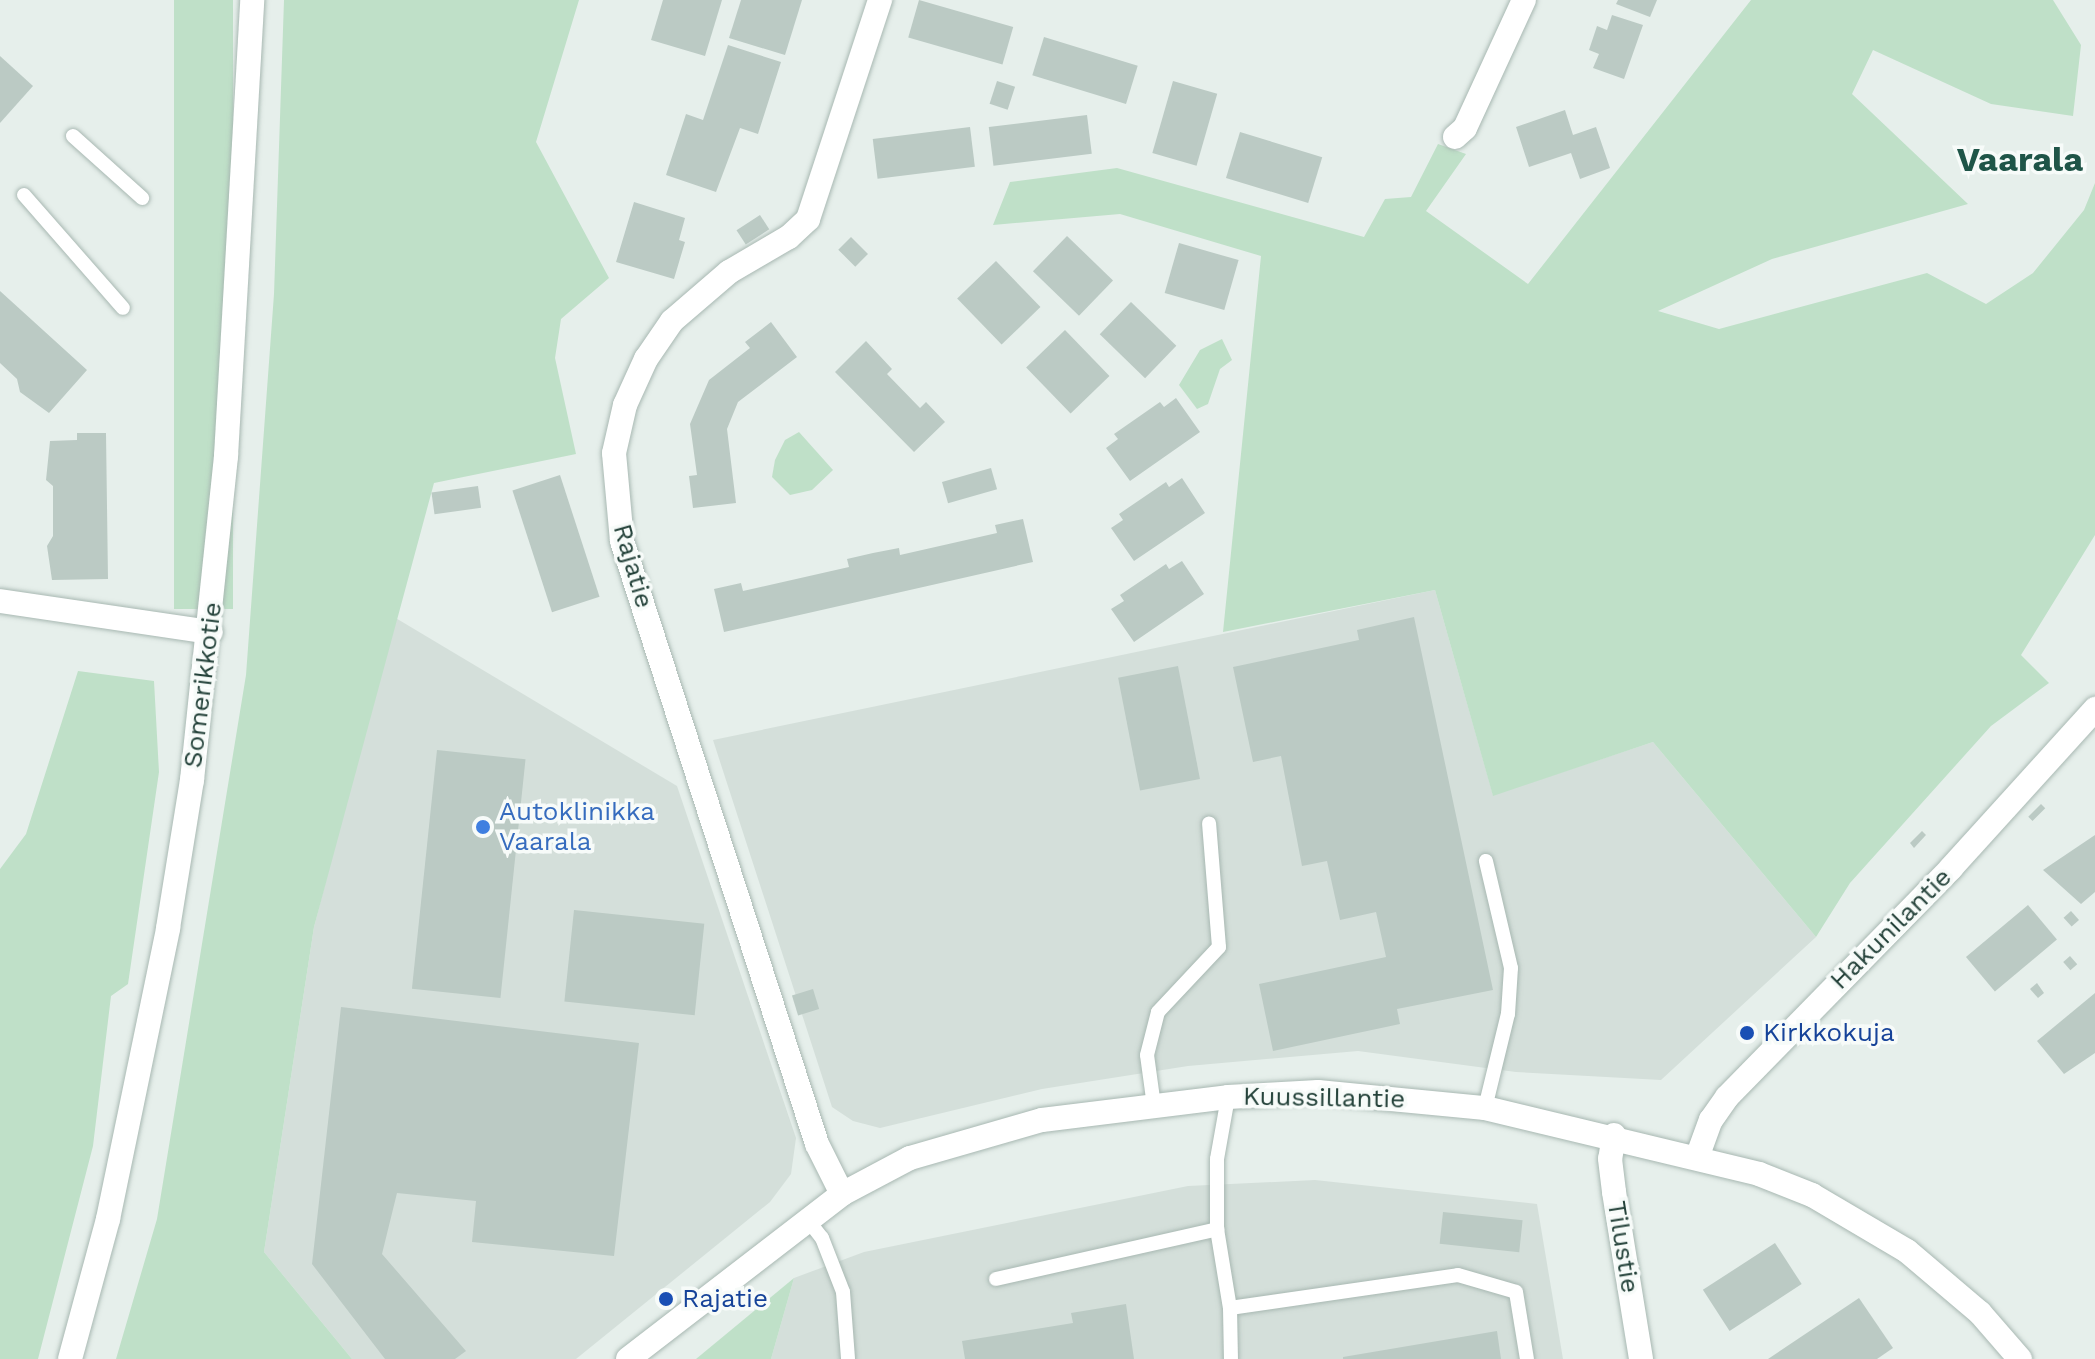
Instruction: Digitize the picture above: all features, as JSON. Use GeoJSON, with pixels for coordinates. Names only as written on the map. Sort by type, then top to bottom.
{"type":"FeatureCollection","features":[{"type":"Feature","properties":{"kind":"street","name":"Somerikkotie"},"geometry":{"type":"LineString","coordinates":[[70,1359],[108,1219],[168,928],[211,632],[252,0]]}},
{"type":"Feature","properties":{"kind":"street","name":"Rajatie"},"geometry":{"type":"LineString","coordinates":[[842,1194],[817,1144],[622,541],[614,453],[625,405],[646,359],[672,321],[729,272],[789,237],[808,219],[880,0]]}},
{"type":"Feature","properties":{"kind":"street"},"geometry":{"type":"LineString","coordinates":[[1455,137],[1465,128],[1524,0]]}},
{"type":"Feature","properties":{"kind":"street"},"geometry":{"type":"LineString","coordinates":[[0,601],[211,632]]}},
{"type":"Feature","properties":{"kind":"street","name":"Hakunilantie"},"geometry":{"type":"LineString","coordinates":[[1698,1155],[1711,1120],[1727,1097],[1951,868],[2095,709]]}},
{"type":"Feature","properties":{"kind":"street","name":"Kuussillantie"},"geometry":{"type":"LineString","coordinates":[[628,1359],[842,1194],[910,1158],[993,1132],[1154,1106],[1228,1097],[1318,1092],[1485,1108],[1698,1155],[1812,1195],[1863,1222],[1945,1280],[2020,1359]]}},
{"type":"Feature","properties":{"kind":"street","name":"Tilustie"},"geometry":{"type":"LineString","coordinates":[[1614,1135],[1610,1159],[1641,1359]]}},
{"type":"Feature","properties":{"kind":"lane"},"geometry":{"type":"LineString","coordinates":[[73,136],[142,198]]}},
{"type":"Feature","properties":{"kind":"lane"},"geometry":{"type":"LineString","coordinates":[[24,195],[123,308]]}},
{"type":"Feature","properties":{"kind":"lane"},"geometry":{"type":"LineString","coordinates":[[1154,1106],[1147,1055],[1158,1012],[1219,947],[1209,823]]}},
{"type":"Feature","properties":{"kind":"lane"},"geometry":{"type":"LineString","coordinates":[[1485,1108],[1508,1014],[1511,968],[1486,861]]}},
{"type":"Feature","properties":{"kind":"lane"},"geometry":{"type":"LineString","coordinates":[[1228,1097],[1217,1159],[1217,1229],[1230,1308],[1231,1359]]}},
{"type":"Feature","properties":{"kind":"lane"},"geometry":{"type":"LineString","coordinates":[[807,1219],[822,1238],[843,1292],[848,1359]]}},
{"type":"Feature","properties":{"kind":"lane"},"geometry":{"type":"LineString","coordinates":[[996,1279],[1217,1229]]}},
{"type":"Feature","properties":{"kind":"lane"},"geometry":{"type":"LineString","coordinates":[[1230,1308],[1458,1275],[1516,1292],[1527,1359]]}},
{"type":"Feature","properties":{"kind":"shaded area"},"geometry":{"type":"Polygon","coordinates":[[[1435,590],[1493,795],[1653,742],[1816,937],[1661,1080],[1516,1072],[1358,1051],[1188,1066],[1042,1089],[880,1128],[853,1121],[832,1107],[713,740],[1435,590]]]}},
{"type":"Feature","properties":{"kind":"shaded area"},"geometry":{"type":"Polygon","coordinates":[[[394,617],[677,786],[796,1138],[791,1174],[770,1202],[576,1359],[352,1359],[264,1252],[314,927],[394,617]]]}},
{"type":"Feature","properties":{"kind":"shaded area"},"geometry":{"type":"Polygon","coordinates":[[[1315,1180],[1537,1204],[1563,1359],[771,1359],[794,1278],[864,1252],[1188,1186],[1315,1180]]]}},
{"type":"Feature","properties":{"kind":"green space"},"geometry":{"type":"Polygon","coordinates":[[[174,0],[233,0],[233,609],[174,609],[174,0]]]}},
{"type":"Feature","properties":{"kind":"green space"},"geometry":{"type":"Polygon","coordinates":[[[284,0],[579,0],[536,142],[609,278],[561,319],[555,358],[576,454],[434,483],[314,927],[264,1252],[352,1359],[116,1359],[157,1219],[246,675],[274,294],[284,0]]]}},
{"type":"Feature","properties":{"kind":"green space"},"geometry":{"type":"Polygon","coordinates":[[[1751,0],[2053,0],[2081,45],[2073,116],[1991,104],[1873,50],[1852,94],[1968,204],[1772,259],[1658,311],[1719,329],[1927,273],[1986,304],[2033,273],[2084,210],[2095,183],[2095,535],[2021,655],[2049,683],[1991,726],[1850,883],[1816,937],[1653,742],[1493,796],[1435,590],[1223,632],[1261,256],[1120,214],[993,225],[1010,182],[1117,168],[1364,237],[1385,199],[1411,197],[1438,144],[1466,154],[1426,211],[1528,284],[1751,0]]]}},
{"type":"Feature","properties":{"kind":"green space"},"geometry":{"type":"Polygon","coordinates":[[[1222,339],[1232,360],[1220,369],[1208,404],[1197,409],[1179,385],[1200,350],[1222,339]]]}},
{"type":"Feature","properties":{"kind":"green space"},"geometry":{"type":"Polygon","coordinates":[[[799,432],[833,470],[812,490],[790,495],[772,477],[775,460],[785,440],[799,432]]]}},
{"type":"Feature","properties":{"kind":"green space"},"geometry":{"type":"Polygon","coordinates":[[[78,671],[154,681],[159,772],[128,984],[111,996],[93,1146],[38,1359],[0,1359],[0,869],[26,834],[78,671]]]}},
{"type":"Feature","properties":{"kind":"green space"},"geometry":{"type":"Polygon","coordinates":[[[794,1278],[771,1359],[696,1359],[794,1278]]]}},
{"type":"Feature","properties":{"kind":"building"},"geometry":{"type":"Polygon","coordinates":[[[663,0],[722,0],[705,56],[651,40],[663,0]]]}},
{"type":"Feature","properties":{"kind":"building"},"geometry":{"type":"Polygon","coordinates":[[[741,0],[802,0],[785,55],[729,38],[741,0]]]}},
{"type":"Feature","properties":{"kind":"building"},"geometry":{"type":"Polygon","coordinates":[[[919,0],[1013,27],[1002,65],[908,37],[919,0]]]}},
{"type":"Feature","properties":{"kind":"building"},"geometry":{"type":"Polygon","coordinates":[[[1618,0],[1657,0],[1650,17],[1616,4],[1618,0]]]}},
{"type":"Feature","properties":{"kind":"building"},"geometry":{"type":"Polygon","coordinates":[[[1612,15],[1643,25],[1624,79],[1593,68],[1599,54],[1589,50],[1597,26],[1607,30],[1612,15]]]}},
{"type":"Feature","properties":{"kind":"building"},"geometry":{"type":"Polygon","coordinates":[[[1044,37],[1138,66],[1126,104],[1032,75],[1044,37]]]}},
{"type":"Feature","properties":{"kind":"building"},"geometry":{"type":"Polygon","coordinates":[[[728,45],[781,62],[758,134],[740,128],[716,192],[666,175],[686,114],[703,120],[728,45]]]}},
{"type":"Feature","properties":{"kind":"building"},"geometry":{"type":"Polygon","coordinates":[[[0,56],[33,86],[0,123],[0,56]]]}},
{"type":"Feature","properties":{"kind":"building"},"geometry":{"type":"Polygon","coordinates":[[[997,81],[1015,87],[1008,110],[990,104],[997,81]]]}},
{"type":"Feature","properties":{"kind":"building"},"geometry":{"type":"Polygon","coordinates":[[[1173,81],[1217,94],[1197,166],[1152,153],[1173,81]]]}},
{"type":"Feature","properties":{"kind":"building"},"geometry":{"type":"Polygon","coordinates":[[[1565,110],[1573,135],[1596,127],[1610,168],[1580,179],[1571,153],[1529,167],[1516,127],[1565,110]]]}},
{"type":"Feature","properties":{"kind":"building"},"geometry":{"type":"Polygon","coordinates":[[[1087,115],[1092,154],[993,166],[989,127],[1087,115]]]}},
{"type":"Feature","properties":{"kind":"building"},"geometry":{"type":"Polygon","coordinates":[[[970,127],[975,167],[878,179],[873,139],[970,127]]]}},
{"type":"Feature","properties":{"kind":"building"},"geometry":{"type":"Polygon","coordinates":[[[1240,132],[1322,157],[1308,203],[1226,178],[1240,132]]]}},
{"type":"Feature","properties":{"kind":"building"},"geometry":{"type":"Polygon","coordinates":[[[634,202],[685,218],[679,240],[685,242],[674,279],[616,262],[634,202]]]}},
{"type":"Feature","properties":{"kind":"building"},"geometry":{"type":"Polygon","coordinates":[[[760,215],[769,229],[746,245],[737,230],[760,215]]]}},
{"type":"Feature","properties":{"kind":"building"},"geometry":{"type":"Polygon","coordinates":[[[1067,236],[1113,280],[1079,316],[1033,271],[1067,236]]]}},
{"type":"Feature","properties":{"kind":"building"},"geometry":{"type":"Polygon","coordinates":[[[851,237],[868,254],[855,267],[838,250],[851,237]]]}},
{"type":"Feature","properties":{"kind":"building"},"geometry":{"type":"Polygon","coordinates":[[[1179,243],[1239,260],[1224,310],[1165,293],[1179,243]]]}},
{"type":"Feature","properties":{"kind":"building"},"geometry":{"type":"Polygon","coordinates":[[[996,261],[1040,307],[1002,345],[957,299],[996,261]]]}},
{"type":"Feature","properties":{"kind":"building"},"geometry":{"type":"Polygon","coordinates":[[[0,291],[87,370],[49,413],[20,392],[17,379],[0,363],[0,291]]]}},
{"type":"Feature","properties":{"kind":"building"},"geometry":{"type":"Polygon","coordinates":[[[1131,302],[1176,346],[1145,378],[1100,334],[1131,302]]]}},
{"type":"Feature","properties":{"kind":"building"},"geometry":{"type":"Polygon","coordinates":[[[771,322],[797,357],[738,402],[727,429],[736,503],[693,508],[689,476],[697,475],[690,424],[709,380],[750,348],[745,342],[771,322]]]}},
{"type":"Feature","properties":{"kind":"building"},"geometry":{"type":"Polygon","coordinates":[[[1065,330],[1109,376],[1071,414],[1026,368],[1065,330]]]}},
{"type":"Feature","properties":{"kind":"building"},"geometry":{"type":"Polygon","coordinates":[[[866,341],[892,369],[887,374],[920,408],[926,402],[945,422],[914,452],[835,372],[866,341]]]}},
{"type":"Feature","properties":{"kind":"building"},"geometry":{"type":"Polygon","coordinates":[[[1176,398],[1200,432],[1130,481],[1106,448],[1118,439],[1114,434],[1160,402],[1164,407],[1176,398]]]}},
{"type":"Feature","properties":{"kind":"building"},"geometry":{"type":"Polygon","coordinates":[[[77,433],[106,433],[108,579],[52,580],[47,546],[53,536],[53,486],[46,480],[50,441],[77,440],[77,433]]]}},
{"type":"Feature","properties":{"kind":"building"},"geometry":{"type":"Polygon","coordinates":[[[991,468],[997,489],[948,503],[942,482],[991,468]]]}},
{"type":"Feature","properties":{"kind":"building"},"geometry":{"type":"Polygon","coordinates":[[[560,475],[600,597],[552,612],[512,490],[560,475]]]}},
{"type":"Feature","properties":{"kind":"building"},"geometry":{"type":"Polygon","coordinates":[[[1182,478],[1205,513],[1134,561],[1111,528],[1123,520],[1119,514],[1166,482],[1169,487],[1182,478]]]}},
{"type":"Feature","properties":{"kind":"building"},"geometry":{"type":"Polygon","coordinates":[[[478,486],[481,508],[435,514],[431,493],[478,486]]]}},
{"type":"Feature","properties":{"kind":"building"},"geometry":{"type":"Polygon","coordinates":[[[1023,519],[1033,562],[724,632],[714,589],[741,583],[743,591],[849,567],[847,559],[899,548],[900,555],[997,533],[995,525],[1023,519]]]}},
{"type":"Feature","properties":{"kind":"building"},"geometry":{"type":"Polygon","coordinates":[[[1182,561],[1204,594],[1134,642],[1111,609],[1124,601],[1120,595],[1166,564],[1169,569],[1182,561]]]}},
{"type":"Feature","properties":{"kind":"building"},"geometry":{"type":"Polygon","coordinates":[[[1414,617],[1493,990],[1397,1009],[1400,1024],[1273,1051],[1259,984],[1386,957],[1376,912],[1340,920],[1327,861],[1302,866],[1281,756],[1253,762],[1233,667],[1359,640],[1357,630],[1414,617]]]}},
{"type":"Feature","properties":{"kind":"building"},"geometry":{"type":"Polygon","coordinates":[[[1178,666],[1200,779],[1140,791],[1118,678],[1178,666]]]}},
{"type":"Feature","properties":{"kind":"building"},"geometry":{"type":"Polygon","coordinates":[[[437,750],[526,759],[500,998],[412,989],[437,750]]]}},
{"type":"Feature","properties":{"kind":"building"},"geometry":{"type":"Polygon","coordinates":[[[2041,804],[2045,808],[2033,821],[2028,817],[2041,804]]]}},
{"type":"Feature","properties":{"kind":"building"},"geometry":{"type":"Polygon","coordinates":[[[1922,831],[1926,835],[1914,848],[1910,843],[1922,831]]]}},
{"type":"Feature","properties":{"kind":"building"},"geometry":{"type":"Polygon","coordinates":[[[2095,835],[2095,892],[2081,904],[2043,870],[2095,835]]]}},
{"type":"Feature","properties":{"kind":"building"},"geometry":{"type":"Polygon","coordinates":[[[2028,905],[2057,939],[1995,992],[1966,957],[2028,905]]]}},
{"type":"Feature","properties":{"kind":"building"},"geometry":{"type":"Polygon","coordinates":[[[574,910],[704,924],[695,1015],[564,1001],[574,910]]]}},
{"type":"Feature","properties":{"kind":"building"},"geometry":{"type":"Polygon","coordinates":[[[2071,911],[2079,920],[2072,927],[2064,918],[2071,911]]]}},
{"type":"Feature","properties":{"kind":"building"},"geometry":{"type":"Polygon","coordinates":[[[2070,956],[2077,964],[2070,970],[2063,962],[2070,956]]]}},
{"type":"Feature","properties":{"kind":"building"},"geometry":{"type":"Polygon","coordinates":[[[2037,983],[2044,993],[2038,998],[2030,989],[2037,983]]]}},
{"type":"Feature","properties":{"kind":"building"},"geometry":{"type":"Polygon","coordinates":[[[813,989],[819,1009],[798,1016],[792,995],[813,989]]]}},
{"type":"Feature","properties":{"kind":"building"},"geometry":{"type":"Polygon","coordinates":[[[2095,993],[2095,1053],[2064,1074],[2037,1041],[2095,993]]]}},
{"type":"Feature","properties":{"kind":"building"},"geometry":{"type":"Polygon","coordinates":[[[341,1007],[639,1043],[614,1256],[472,1242],[476,1201],[397,1193],[382,1254],[466,1351],[455,1359],[385,1359],[312,1264],[341,1007]]]}},
{"type":"Feature","properties":{"kind":"building"},"geometry":{"type":"Polygon","coordinates":[[[1443,1212],[1523,1220],[1519,1252],[1440,1244],[1443,1212]]]}},
{"type":"Feature","properties":{"kind":"building"},"geometry":{"type":"Polygon","coordinates":[[[1775,1243],[1802,1284],[1730,1331],[1703,1290],[1775,1243]]]}},
{"type":"Feature","properties":{"kind":"building"},"geometry":{"type":"Polygon","coordinates":[[[1859,1298],[1893,1348],[1877,1359],[1768,1359],[1859,1298]]]}},
{"type":"Feature","properties":{"kind":"building"},"geometry":{"type":"Polygon","coordinates":[[[1126,1304],[1134,1359],[965,1359],[962,1341],[1073,1323],[1071,1313],[1126,1304]]]}},
{"type":"Feature","properties":{"kind":"building"},"geometry":{"type":"Polygon","coordinates":[[[1497,1331],[1501,1359],[1343,1359],[1343,1357],[1497,1331]]]}},
{"type":"Feature","properties":{"kind":"place","name":"Autoklinikka Vaarala"},"geometry":{"type":"Point","coordinates":[483,827]}},
{"type":"Feature","properties":{"kind":"place","name":"Kirkkokuja"},"geometry":{"type":"Point","coordinates":[1747,1033]}},
{"type":"Feature","properties":{"kind":"place","name":"Rajatie"},"geometry":{"type":"Point","coordinates":[666,1299]}},
{"type":"Feature","properties":{"kind":"district","name":"Vaarala"},"geometry":{"type":"Point","coordinates":[2020,160]}}]}
